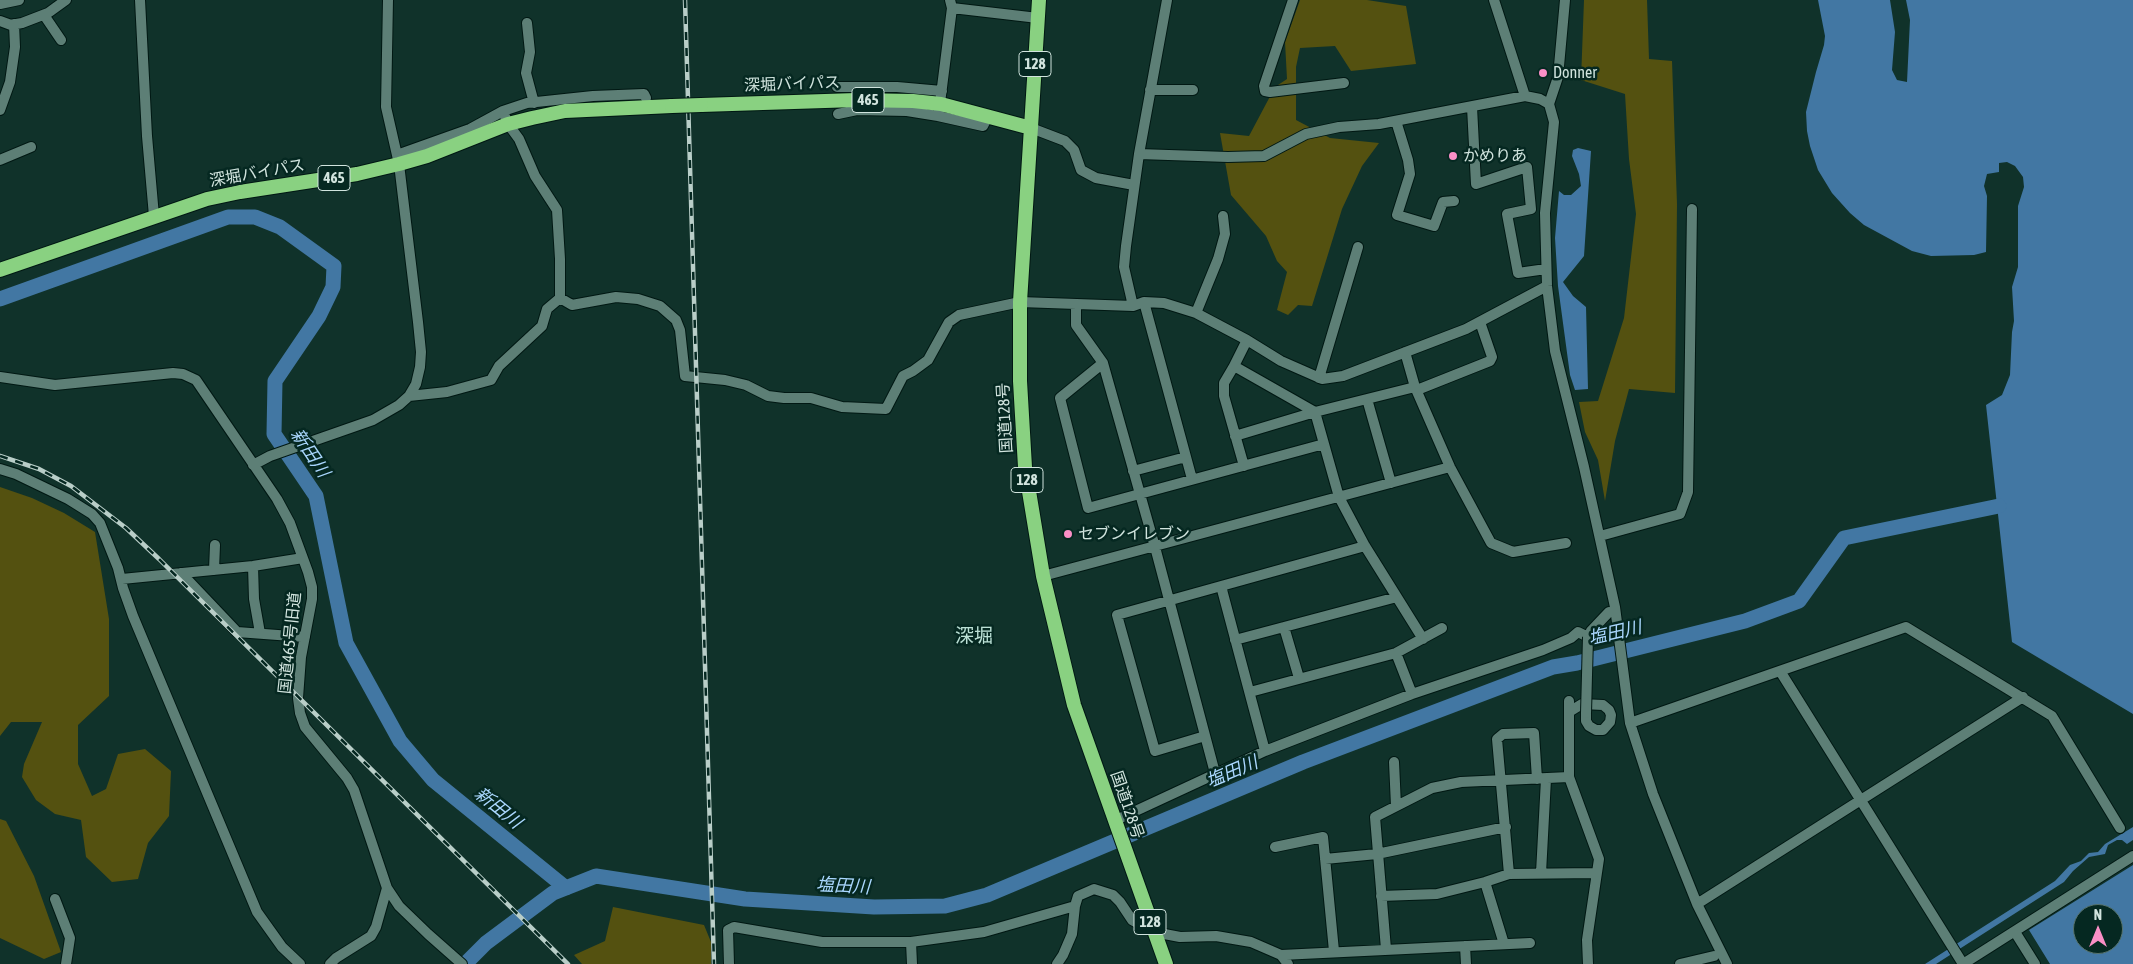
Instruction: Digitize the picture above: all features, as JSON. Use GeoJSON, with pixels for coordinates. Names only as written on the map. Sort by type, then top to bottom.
{"type":"FeatureCollection","features":[{"type":"Feature","properties":{"kind":"highway","name":"国道128号"},"geometry":{"type":"LineString","coordinates":[[1039,0],[1020,302],[1020,382],[1025,467],[1043,576],[1074,705],[1134,880],[1166,964]]}},
{"type":"Feature","properties":{"kind":"highway","name":"深堀バイパス"},"geometry":{"type":"LineString","coordinates":[[0,270],[207,199],[357,174],[398,160],[426,156],[508,124],[564,112],[672,106],[856,100],[913,101],[940,104],[1031,128]]}},
{"type":"Feature","properties":{"kind":"street"},"geometry":{"type":"LineString","coordinates":[[0,4],[19,0]]}},
{"type":"Feature","properties":{"kind":"street"},"geometry":{"type":"LineString","coordinates":[[0,22],[14,24],[44,15],[66,0]]}},
{"type":"Feature","properties":{"kind":"street"},"geometry":{"type":"LineString","coordinates":[[140,0],[147,136],[154,216]]}},
{"type":"Feature","properties":{"kind":"street"},"geometry":{"type":"LineString","coordinates":[[253,465],[270,456],[372,420],[399,405],[409,396],[418,376],[421,352],[398,160],[386,107],[388,0]]}},
{"type":"Feature","properties":{"kind":"street"},"geometry":{"type":"LineString","coordinates":[[1133,306],[1124,267],[1139,154],[1167,0]]}},
{"type":"Feature","properties":{"kind":"street"},"geometry":{"type":"LineString","coordinates":[[1293,0],[1264,86],[1265,91],[1344,83]]}},
{"type":"Feature","properties":{"kind":"street"},"geometry":{"type":"LineString","coordinates":[[1494,0],[1525,96]]}},
{"type":"Feature","properties":{"kind":"street"},"geometry":{"type":"LineString","coordinates":[[1565,0],[1558,77],[1549,104],[1554,122],[1545,213],[1547,286],[1555,351],[1600,536],[1630,723],[1653,794],[1697,904],[1713,940],[1727,964]]}},
{"type":"Feature","properties":{"kind":"street"},"geometry":{"type":"LineString","coordinates":[[940,104],[951,4],[1038,18]]}},
{"type":"Feature","properties":{"kind":"street"},"geometry":{"type":"LineString","coordinates":[[44,15],[60,40]]}},
{"type":"Feature","properties":{"kind":"street"},"geometry":{"type":"LineString","coordinates":[[527,23],[530,52],[526,72],[534,103]]}},
{"type":"Feature","properties":{"kind":"street"},"geometry":{"type":"LineString","coordinates":[[0,110],[10,82],[15,47],[14,24]]}},
{"type":"Feature","properties":{"kind":"street"},"geometry":{"type":"LineString","coordinates":[[837,87],[897,88],[940,104]]}},
{"type":"Feature","properties":{"kind":"street"},"geometry":{"type":"LineString","coordinates":[[1150,90],[1193,90]]}},
{"type":"Feature","properties":{"kind":"street"},"geometry":{"type":"LineString","coordinates":[[398,160],[470,130],[502,111],[534,103],[593,96],[644,94],[646,98]]}},
{"type":"Feature","properties":{"kind":"street"},"geometry":{"type":"LineString","coordinates":[[1139,154],[1228,157],[1264,156],[1306,134],[1339,127],[1396,121],[1525,96],[1540,99],[1549,104]]}},
{"type":"Feature","properties":{"kind":"street"},"geometry":{"type":"LineString","coordinates":[[838,114],[857,110],[907,111],[940,104]]}},
{"type":"Feature","properties":{"kind":"street"},"geometry":{"type":"LineString","coordinates":[[1472,107],[1476,184],[1527,167],[1531,209],[1507,214],[1518,273],[1546,269]]}},
{"type":"Feature","properties":{"kind":"street"},"geometry":{"type":"LineString","coordinates":[[409,396],[447,392],[491,380],[499,366],[542,326],[548,309],[560,298],[557,210],[535,176],[519,139],[508,124],[502,111]]}},
{"type":"Feature","properties":{"kind":"street"},"geometry":{"type":"LineString","coordinates":[[1396,121],[1408,160],[1410,174],[1397,215],[1434,226],[1443,202],[1454,201]]}},
{"type":"Feature","properties":{"kind":"street"},"geometry":{"type":"LineString","coordinates":[[1031,128],[1065,141],[1074,150],[1081,170],[1096,178],[1134,186]]}},
{"type":"Feature","properties":{"kind":"street"},"geometry":{"type":"LineString","coordinates":[[0,160],[31,147]]}},
{"type":"Feature","properties":{"kind":"street"},"geometry":{"type":"LineString","coordinates":[[1600,536],[1680,514],[1688,492],[1692,209]]}},
{"type":"Feature","properties":{"kind":"street"},"geometry":{"type":"LineString","coordinates":[[1196,313],[1218,259],[1225,234],[1223,216]]}},
{"type":"Feature","properties":{"kind":"street"},"geometry":{"type":"LineString","coordinates":[[1319,378],[1358,247]]}},
{"type":"Feature","properties":{"kind":"street"},"geometry":{"type":"LineString","coordinates":[[560,298],[572,305],[616,297],[638,299],[660,306],[676,320],[680,330],[684,376],[725,380],[746,385],[768,396],[811,398],[842,407],[886,409],[903,376],[928,360],[949,322],[959,315],[1020,302],[1133,306],[1144,302],[1164,303],[1196,313],[1247,340],[1280,361],[1322,379],[1343,376],[1480,322],[1547,286]]}},
{"type":"Feature","properties":{"kind":"street"},"geometry":{"type":"LineString","coordinates":[[1144,302],[1192,479]]}},
{"type":"Feature","properties":{"kind":"street"},"geometry":{"type":"LineString","coordinates":[[1076,304],[1076,325],[1103,363],[1155,547],[1215,774]]}},
{"type":"Feature","properties":{"kind":"street"},"geometry":{"type":"LineString","coordinates":[[1235,436],[1315,412],[1416,388],[1490,361],[1492,357],[1480,322]]}},
{"type":"Feature","properties":{"kind":"street"},"geometry":{"type":"LineString","coordinates":[[1244,466],[1224,396],[1224,383],[1247,340]]}},
{"type":"Feature","properties":{"kind":"street"},"geometry":{"type":"LineString","coordinates":[[1405,352],[1416,388],[1450,467],[1491,543],[1513,552],[1566,543]]}},
{"type":"Feature","properties":{"kind":"street"},"geometry":{"type":"LineString","coordinates":[[1103,363],[1060,398],[1088,508],[1324,444]]}},
{"type":"Feature","properties":{"kind":"street"},"geometry":{"type":"LineString","coordinates":[[1234,366],[1315,412],[1339,497],[1365,546],[1423,639]]}},
{"type":"Feature","properties":{"kind":"street","name":"国道465号旧道"},"geometry":{"type":"LineString","coordinates":[[0,377],[55,385],[174,373],[191,377],[202,388],[278,499],[290,523],[312,587],[312,599],[299,678],[300,713],[305,727],[347,778],[354,790],[387,888],[399,906],[459,961]]}},
{"type":"Feature","properties":{"kind":"street"},"geometry":{"type":"LineString","coordinates":[[1367,399],[1391,483]]}},
{"type":"Feature","properties":{"kind":"street"},"geometry":{"type":"LineString","coordinates":[[1133,472],[1186,457]]}},
{"type":"Feature","properties":{"kind":"street"},"geometry":{"type":"LineString","coordinates":[[1043,576],[1450,467]]}},
{"type":"Feature","properties":{"kind":"street"},"geometry":{"type":"LineString","coordinates":[[0,469],[16,474],[53,491],[92,514],[100,522],[134,616],[257,912],[282,947],[300,964]]}},
{"type":"Feature","properties":{"kind":"street"},"geometry":{"type":"LineString","coordinates":[[214,570],[215,545]]}},
{"type":"Feature","properties":{"kind":"street"},"geometry":{"type":"LineString","coordinates":[[1205,736],[1155,751],[1117,615],[1365,546]]}},
{"type":"Feature","properties":{"kind":"street"},"geometry":{"type":"LineString","coordinates":[[122,579],[253,566],[303,558]]}},
{"type":"Feature","properties":{"kind":"street"},"geometry":{"type":"LineString","coordinates":[[253,566],[254,599],[260,633]]}},
{"type":"Feature","properties":{"kind":"street"},"geometry":{"type":"LineString","coordinates":[[181,573],[238,632],[305,637]]}},
{"type":"Feature","properties":{"kind":"street"},"geometry":{"type":"LineString","coordinates":[[1221,586],[1265,751]]}},
{"type":"Feature","properties":{"kind":"street"},"geometry":{"type":"LineString","coordinates":[[1235,640],[1396,597]]}},
{"type":"Feature","properties":{"kind":"street"},"geometry":{"type":"LineString","coordinates":[[1588,964],[1587,940],[1599,859],[1570,777],[1569,707],[1582,704],[1603,705],[1611,715],[1610,722],[1602,730],[1596,730],[1589,726],[1586,721],[1586,713],[1588,637],[1591,631],[1612,610]]}},
{"type":"Feature","properties":{"kind":"street"},"geometry":{"type":"LineString","coordinates":[[1284,627],[1299,678]]}},
{"type":"Feature","properties":{"kind":"street"},"geometry":{"type":"LineString","coordinates":[[1630,723],[1906,627],[2024,697],[2052,716],[2120,828]]}},
{"type":"Feature","properties":{"kind":"street"},"geometry":{"type":"LineString","coordinates":[[1250,692],[1396,653],[1442,628]]}},
{"type":"Feature","properties":{"kind":"street"},"geometry":{"type":"LineString","coordinates":[[1114,821],[1265,751],[1412,694],[1543,650],[1571,638],[1578,632],[1588,637]]}},
{"type":"Feature","properties":{"kind":"street"},"geometry":{"type":"LineString","coordinates":[[1396,653],[1412,694]]}},
{"type":"Feature","properties":{"kind":"street"},"geometry":{"type":"LineString","coordinates":[[1780,671],[1862,799],[1963,964],[2133,856]]}},
{"type":"Feature","properties":{"kind":"street"},"geometry":{"type":"LineString","coordinates":[[1697,904],[2024,697]]}},
{"type":"Feature","properties":{"kind":"street"},"geometry":{"type":"LineString","coordinates":[[1509,874],[1498,739],[1503,734],[1534,733],[1542,779],[1541,873]]}},
{"type":"Feature","properties":{"kind":"street"},"geometry":{"type":"LineString","coordinates":[[1394,762],[1396,806]]}},
{"type":"Feature","properties":{"kind":"street"},"geometry":{"type":"LineString","coordinates":[[1386,949],[1374,816],[1432,788],[1461,782],[1570,777]]}},
{"type":"Feature","properties":{"kind":"street"},"geometry":{"type":"LineString","coordinates":[[1325,858],[1377,854],[1506,827]]}},
{"type":"Feature","properties":{"kind":"street"},"geometry":{"type":"LineString","coordinates":[[1274,847],[1323,837],[1334,951]]}},
{"type":"Feature","properties":{"kind":"street"},"geometry":{"type":"LineString","coordinates":[[1381,896],[1437,894],[1486,882],[1509,874],[1596,873]]}},
{"type":"Feature","properties":{"kind":"street"},"geometry":{"type":"LineString","coordinates":[[1486,882],[1504,944]]}},
{"type":"Feature","properties":{"kind":"street"},"geometry":{"type":"LineString","coordinates":[[330,964],[336,958],[371,936],[376,927],[387,888]]}},
{"type":"Feature","properties":{"kind":"street"},"geometry":{"type":"LineString","coordinates":[[1056,964],[1064,955],[1072,934],[1074,906],[1078,896],[1087,891],[1103,890],[1113,894],[1132,920],[1154,932],[1180,937],[1216,936],[1251,942],[1281,955],[1530,943]]}},
{"type":"Feature","properties":{"kind":"street"},"geometry":{"type":"LineString","coordinates":[[55,899],[70,938],[66,964]]}},
{"type":"Feature","properties":{"kind":"street"},"geometry":{"type":"LineString","coordinates":[[728,964],[728,930],[734,927],[822,942],[911,942],[984,932],[1074,906]]}},
{"type":"Feature","properties":{"kind":"street"},"geometry":{"type":"LineString","coordinates":[[2015,932],[2035,964]]}},
{"type":"Feature","properties":{"kind":"street"},"geometry":{"type":"LineString","coordinates":[[911,942],[912,964]]}},
{"type":"Feature","properties":{"kind":"street"},"geometry":{"type":"LineString","coordinates":[[1465,946],[1466,964]]}},
{"type":"Feature","properties":{"kind":"street"},"geometry":{"type":"LineString","coordinates":[[1281,955],[1288,964]]}},
{"type":"Feature","properties":{"kind":"street"},"geometry":{"type":"LineString","coordinates":[[1680,964],[1714,956]]}},
{"type":"Feature","properties":{"kind":"shaded area"},"geometry":{"type":"Polygon","coordinates":[[[1300,0],[1367,0],[1406,6],[1416,64],[1351,71],[1335,46],[1300,48],[1296,67],[1296,120],[1330,138],[1379,143],[1362,166],[1342,209],[1312,306],[1298,305],[1288,315],[1277,310],[1287,272],[1277,261],[1266,236],[1231,195],[1220,133],[1249,136],[1275,87],[1287,79],[1285,42],[1300,0]]]}},
{"type":"Feature","properties":{"kind":"shaded area"},"geometry":{"type":"Polygon","coordinates":[[[1584,0],[1647,0],[1649,59],[1672,61],[1677,204],[1675,393],[1629,389],[1615,441],[1605,501],[1598,460],[1585,432],[1579,402],[1598,401],[1624,318],[1636,214],[1629,159],[1625,94],[1581,80],[1584,0]]]}},
{"type":"Feature","properties":{"kind":"shaded area"},"geometry":{"type":"Polygon","coordinates":[[[0,487],[32,498],[64,513],[95,532],[109,619],[109,696],[78,725],[78,764],[92,796],[106,789],[118,754],[145,749],[171,771],[169,816],[148,843],[138,879],[112,882],[86,857],[81,820],[55,814],[36,800],[22,777],[24,764],[42,722],[11,722],[0,736],[0,487]]]}},
{"type":"Feature","properties":{"kind":"shaded area"},"geometry":{"type":"Polygon","coordinates":[[[0,819],[6,821],[34,876],[61,952],[44,959],[0,938],[0,819]]]}},
{"type":"Feature","properties":{"kind":"shaded area"},"geometry":{"type":"Polygon","coordinates":[[[613,907],[704,925],[711,942],[711,964],[582,964],[574,955],[605,941],[613,907]]]}},
{"type":"Feature","properties":{"kind":"water"},"geometry":{"type":"Polygon","coordinates":[[[1818,0],[2133,0],[2133,714],[2012,642],[1986,405],[2002,395],[2010,375],[2014,321],[2012,287],[2018,267],[2018,206],[2024,187],[2023,177],[2015,166],[2007,162],[1999,163],[1999,172],[1987,174],[1984,186],[1987,196],[1986,252],[1974,255],[1931,256],[1912,251],[1864,225],[1850,213],[1832,193],[1818,170],[1807,131],[1806,112],[1825,36],[1818,0]]]}},
{"type":"Feature","properties":{"kind":"water"},"geometry":{"type":"Polygon","coordinates":[[[1578,148],[1591,151],[1584,256],[1563,282],[1573,296],[1586,307],[1588,389],[1575,390],[1570,375],[1558,286],[1555,238],[1559,191],[1564,195],[1571,195],[1581,186],[1579,174],[1572,156],[1573,150],[1578,148]]]}},
{"type":"Feature","properties":{"kind":"water"},"geometry":{"type":"Polygon","coordinates":[[[2133,827],[2133,840],[2127,844],[2122,840],[2117,840],[2108,845],[2105,854],[2089,857],[2064,882],[1936,964],[1925,964],[2055,881],[2070,865],[2081,861],[2089,853],[2098,852],[2105,844],[2133,827]]]}},
{"type":"Feature","properties":{"kind":"water"},"geometry":{"type":"Polygon","coordinates":[[[2133,865],[2133,964],[2050,964],[2029,930],[2133,865]]]}},
{"type":"Feature","properties":{"kind":"pier"},"geometry":{"type":"Polygon","coordinates":[[[1890,0],[1906,0],[1910,20],[1907,82],[1897,80],[1892,70],[1895,32],[1890,0]]]}},
{"type":"Feature","properties":{"kind":"waterway","name":"新田川"},"geometry":{"type":"LineString","coordinates":[[0,299],[228,217],[255,217],[280,227],[334,266],[333,287],[319,316],[275,381],[274,434],[316,496],[346,643],[400,741],[433,780],[566,888]]}},
{"type":"Feature","properties":{"kind":"waterway","name":"塩田川"},"geometry":{"type":"LineString","coordinates":[[465,964],[486,943],[553,893],[596,876],[745,899],[874,907],[945,906],[987,895],[1303,762],[1553,667],[1577,663],[1745,621],[1799,601],[1844,538],[1999,506]]}},
{"type":"Feature","properties":{"kind":"railway"},"geometry":{"type":"LineString","coordinates":[[685,0],[714,964]]}},
{"type":"Feature","properties":{"kind":"railway"},"geometry":{"type":"LineString","coordinates":[[0,456],[39,469],[71,486],[126,528],[568,964]]}},
{"type":"Feature","properties":{"kind":"place","name":"Donner"},"geometry":{"type":"Point","coordinates":[1543,73]}},
{"type":"Feature","properties":{"kind":"place","name":"かめりあ"},"geometry":{"type":"Point","coordinates":[1453,156]}},
{"type":"Feature","properties":{"kind":"place","name":"セブンイレブン"},"geometry":{"type":"Point","coordinates":[1068,534]}},
{"type":"Feature","properties":{"kind":"district","name":"深堀"},"geometry":{"type":"Point","coordinates":[974,636]}}]}
